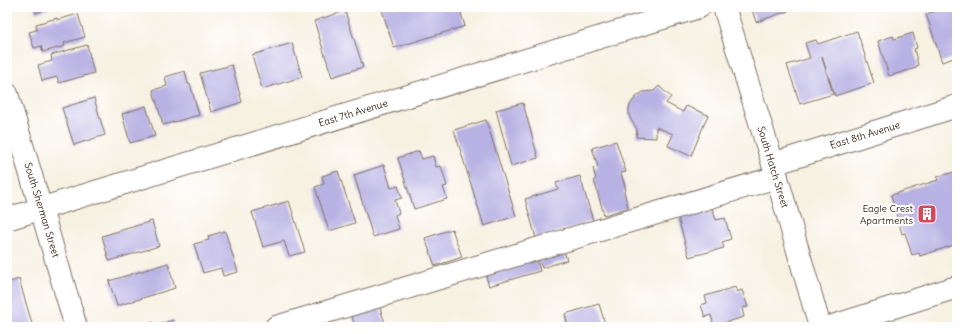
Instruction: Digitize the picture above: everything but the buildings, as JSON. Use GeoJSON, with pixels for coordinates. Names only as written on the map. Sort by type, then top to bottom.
{"type":"FeatureCollection","features":[{"type":"Feature","properties":{"kind":"street","name":"East 7th Avenue"},"geometry":{"type":"LineString","coordinates":[[7,219],[699,7]]}},
{"type":"Feature","properties":{"kind":"street","name":"South Hatch Street"},"geometry":{"type":"LineString","coordinates":[[724,7],[775,171],[820,327]]}},
{"type":"Feature","properties":{"kind":"street","name":"South Sherman Street"},"geometry":{"type":"LineString","coordinates":[[7,94],[76,327]]}},
{"type":"Feature","properties":{"kind":"street","name":"East 8th Avenue"},"geometry":{"type":"LineString","coordinates":[[276,327],[775,171],[957,106]]}},
{"type":"Feature","properties":{"kind":"street"},"geometry":{"type":"LineString","coordinates":[[830,327],[957,287]]}},
{"type":"Feature","properties":{"kind":"place","name":"Eagle Crest Apartments"},"geometry":{"type":"Point","coordinates":[927,214]}}]}
